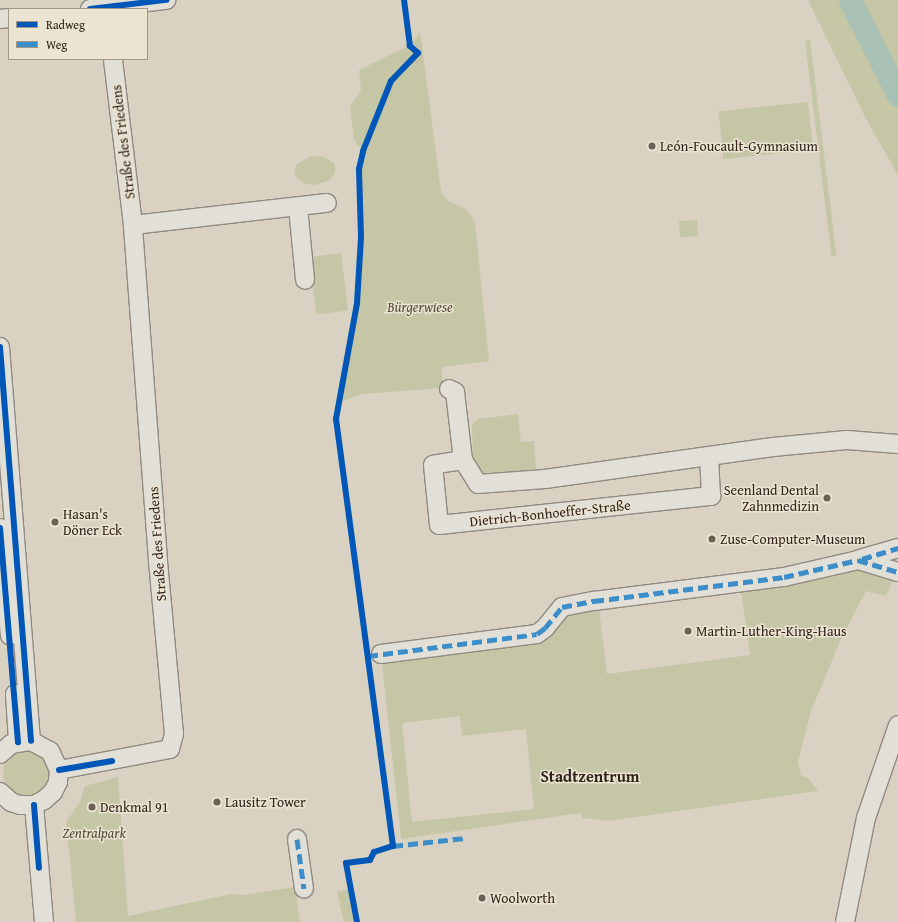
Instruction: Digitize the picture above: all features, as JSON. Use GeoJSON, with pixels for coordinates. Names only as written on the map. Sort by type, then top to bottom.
{"type":"FeatureCollection","features":[{"type":"Feature","properties":{"kind":"street"},"geometry":{"type":"LineString","coordinates":[[101,8],[166,0]]}},
{"type":"Feature","properties":{"kind":"street","name":"Straße des Friedens"},"geometry":{"type":"LineString","coordinates":[[59,770],[170,749],[173,742],[133,225],[113,60]]}},
{"type":"Feature","properties":{"kind":"street"},"geometry":{"type":"LineString","coordinates":[[133,225],[327,203]]}},
{"type":"Feature","properties":{"kind":"street"},"geometry":{"type":"LineString","coordinates":[[298,206],[305,280]]}},
{"type":"Feature","properties":{"kind":"street"},"geometry":{"type":"LineString","coordinates":[[0,347],[25,741]]}},
{"type":"Feature","properties":{"kind":"street"},"geometry":{"type":"LineString","coordinates":[[449,389],[455,392],[463,460],[478,484],[545,479],[763,448],[847,440],[898,444]]}},
{"type":"Feature","properties":{"kind":"street","name":"Dietrich-Bonhoeffer-Straße"},"geometry":{"type":"LineString","coordinates":[[463,460],[433,465],[439,525],[711,496],[709,456]]}},
{"type":"Feature","properties":{"kind":"street"},"geometry":{"type":"LineString","coordinates":[[0,528],[25,741]]}},
{"type":"Feature","properties":{"kind":"street"},"geometry":{"type":"LineString","coordinates":[[381,654],[537,634],[566,606],[769,579],[858,560],[898,548]]}},
{"type":"Feature","properties":{"kind":"street"},"geometry":{"type":"LineString","coordinates":[[858,560],[898,572]]}},
{"type":"Feature","properties":{"kind":"street"},"geometry":{"type":"LineString","coordinates":[[845,922],[866,818],[898,725]]}},
{"type":"Feature","properties":{"kind":"street"},"geometry":{"type":"LineString","coordinates":[[0,754],[25,741],[50,751],[59,770],[58,782],[53,792],[44,800],[27,805],[11,802],[0,792]]}},
{"type":"Feature","properties":{"kind":"street"},"geometry":{"type":"LineString","coordinates":[[27,805],[32,922]]}},
{"type":"Feature","properties":{"kind":"street"},"geometry":{"type":"LineString","coordinates":[[27,805],[44,922]]}},
{"type":"Feature","properties":{"kind":"street"},"geometry":{"type":"LineString","coordinates":[[297,839],[304,889]]}},
{"type":"Feature","properties":{"kind":"green space"},"geometry":{"type":"Polygon","coordinates":[[[808,0],[898,0],[898,175],[866,119],[808,0]]]}},
{"type":"Feature","properties":{"kind":"green space","name":"Bürgerwiese"},"geometry":{"type":"Polygon","coordinates":[[[420,31],[441,192],[448,201],[466,209],[475,222],[489,361],[442,367],[443,388],[362,394],[340,402],[353,331],[361,237],[359,169],[363,151],[354,140],[350,106],[361,90],[359,70],[412,44],[420,31]]]}},
{"type":"Feature","properties":{"kind":"green space"},"geometry":{"type":"Polygon","coordinates":[[[810,40],[836,255],[831,256],[805,41],[810,40]]]}},
{"type":"Feature","properties":{"kind":"green space"},"geometry":{"type":"Polygon","coordinates":[[[808,102],[813,150],[724,159],[718,111],[808,102]]]}},
{"type":"Feature","properties":{"kind":"green space"},"geometry":{"type":"Polygon","coordinates":[[[311,156],[325,157],[335,164],[335,173],[330,180],[315,185],[303,183],[296,177],[294,171],[297,164],[311,156]]]}},
{"type":"Feature","properties":{"kind":"green space"},"geometry":{"type":"Polygon","coordinates":[[[697,220],[698,236],[680,237],[679,221],[697,220]]]}},
{"type":"Feature","properties":{"kind":"green space"},"geometry":{"type":"Polygon","coordinates":[[[341,253],[348,311],[316,314],[309,257],[341,253]]]}},
{"type":"Feature","properties":{"kind":"green space"},"geometry":{"type":"Polygon","coordinates":[[[518,414],[521,442],[534,441],[536,468],[533,472],[488,477],[473,464],[472,425],[478,419],[518,414]]]}},
{"type":"Feature","properties":{"kind":"green space"},"geometry":{"type":"Polygon","coordinates":[[[852,561],[897,571],[886,596],[866,591],[841,639],[811,711],[798,762],[801,776],[807,777],[818,791],[609,821],[583,818],[580,813],[401,839],[381,654],[479,642],[551,620],[598,600],[607,674],[750,655],[740,583],[852,561]],[[460,716],[402,723],[412,822],[534,809],[526,729],[462,736],[460,716]]]}},
{"type":"Feature","properties":{"kind":"green space"},"geometry":{"type":"Polygon","coordinates":[[[26,750],[39,754],[45,760],[49,773],[45,786],[39,792],[26,796],[13,792],[7,786],[3,773],[7,760],[13,754],[26,750]]]}},
{"type":"Feature","properties":{"kind":"green space","name":"Zentralpark"},"geometry":{"type":"Polygon","coordinates":[[[118,777],[128,916],[231,894],[243,895],[295,887],[300,922],[76,922],[66,822],[80,802],[85,786],[118,777]]]}},
{"type":"Feature","properties":{"kind":"green space"},"geometry":{"type":"Polygon","coordinates":[[[349,889],[356,922],[344,922],[337,891],[349,889]]]}},
{"type":"Feature","properties":{"kind":"waterway"},"geometry":{"type":"LineString","coordinates":[[850,0],[898,95]]}},
{"type":"Feature","properties":{"kind":"marked path"},"geometry":{"type":"LineString","coordinates":[[862,559],[898,548]]}},
{"type":"Feature","properties":{"kind":"marked path"},"geometry":{"type":"LineString","coordinates":[[368,656],[537,634],[545,628],[562,607],[594,601],[784,577],[858,560],[898,572]]}},
{"type":"Feature","properties":{"kind":"marked path"},"geometry":{"type":"LineString","coordinates":[[393,846],[465,838]]}},
{"type":"Feature","properties":{"kind":"marked path"},"geometry":{"type":"LineString","coordinates":[[297,839],[304,889]]}},
{"type":"Feature","properties":{"kind":"cycle path"},"geometry":{"type":"LineString","coordinates":[[98,8],[166,0]]}},
{"type":"Feature","properties":{"kind":"cycle path"},"geometry":{"type":"LineString","coordinates":[[357,922],[346,863],[370,860],[374,852],[393,846],[336,419],[357,303],[361,237],[359,169],[363,151],[391,81],[418,53],[410,46],[404,0]]}},
{"type":"Feature","properties":{"kind":"cycle path"},"geometry":{"type":"LineString","coordinates":[[0,347],[31,741]]}},
{"type":"Feature","properties":{"kind":"cycle path"},"geometry":{"type":"LineString","coordinates":[[0,528],[18,742]]}},
{"type":"Feature","properties":{"kind":"cycle path"},"geometry":{"type":"LineString","coordinates":[[59,770],[112,761]]}},
{"type":"Feature","properties":{"kind":"cycle path"},"geometry":{"type":"LineString","coordinates":[[34,805],[39,868]]}},
{"type":"Feature","properties":{"kind":"place","name":"León-Foucault-Gymnasium"},"geometry":{"type":"Point","coordinates":[652,146]}},
{"type":"Feature","properties":{"kind":"place","name":"Seenland Dental Zahnmedizin"},"geometry":{"type":"Point","coordinates":[827,498]}},
{"type":"Feature","properties":{"kind":"place","name":"Hasan's Döner Eck"},"geometry":{"type":"Point","coordinates":[55,522]}},
{"type":"Feature","properties":{"kind":"place","name":"Zuse-Computer-Museum"},"geometry":{"type":"Point","coordinates":[712,539]}},
{"type":"Feature","properties":{"kind":"place","name":"Martin-Luther-King-Haus"},"geometry":{"type":"Point","coordinates":[688,631]}},
{"type":"Feature","properties":{"kind":"place","name":"Lausitz Tower"},"geometry":{"type":"Point","coordinates":[217,802]}},
{"type":"Feature","properties":{"kind":"place","name":"Denkmal 91"},"geometry":{"type":"Point","coordinates":[92,807]}},
{"type":"Feature","properties":{"kind":"place","name":"Woolworth"},"geometry":{"type":"Point","coordinates":[482,898]}},
{"type":"Feature","properties":{"kind":"district","name":"Stadtzentrum"},"geometry":{"type":"Point","coordinates":[590,776]}}]}
